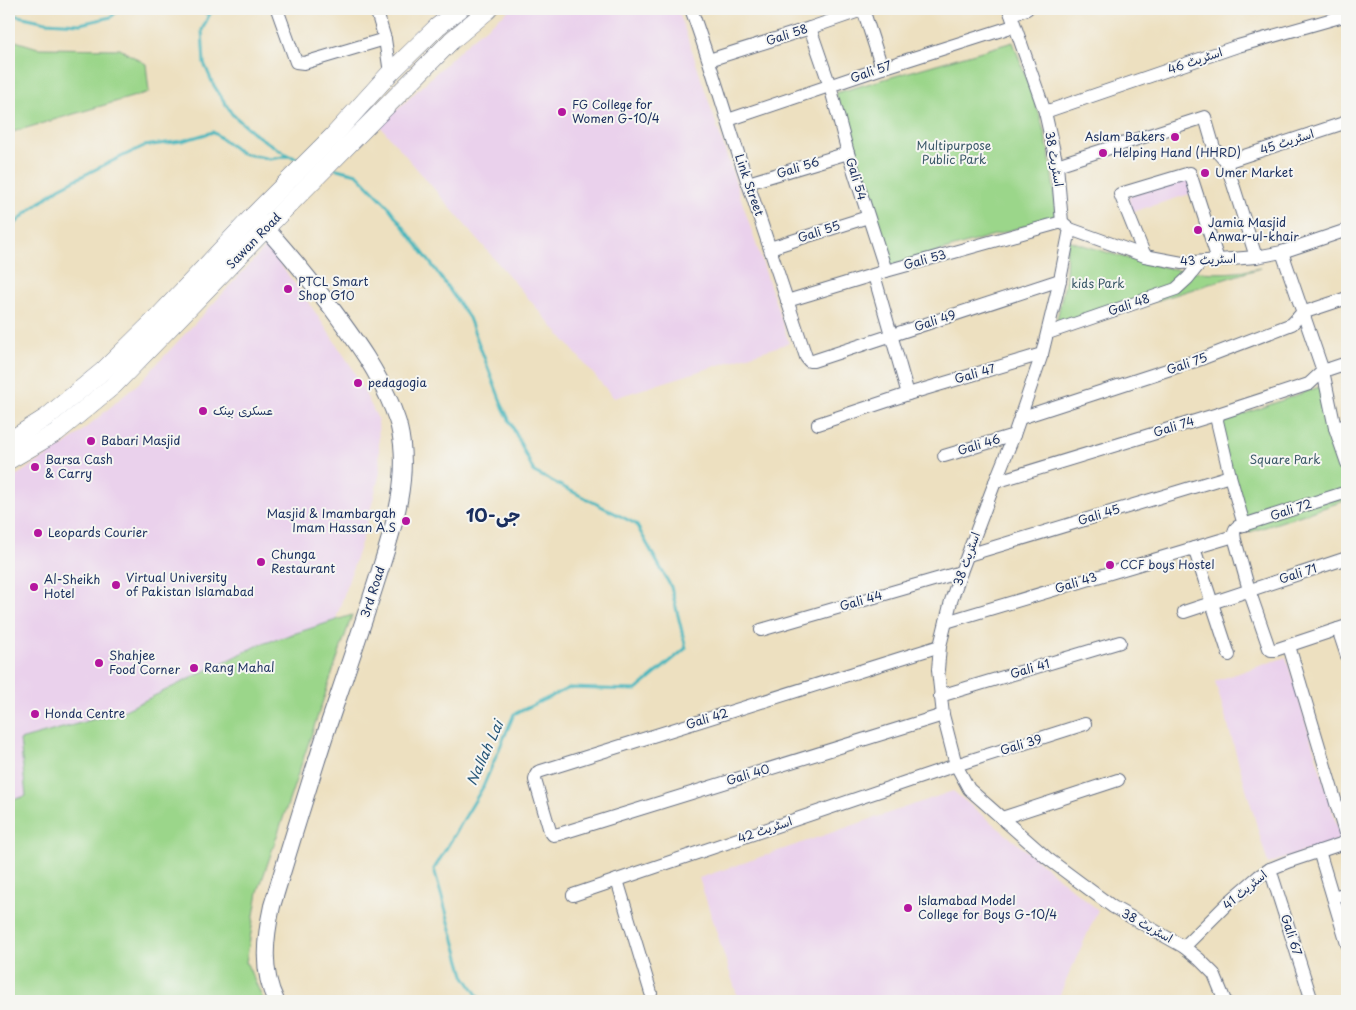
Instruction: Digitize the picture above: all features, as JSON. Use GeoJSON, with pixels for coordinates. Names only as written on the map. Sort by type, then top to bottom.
{"type":"FeatureCollection","features":[{"type":"Feature","properties":{"kind":"main road","name":"Sawan Road"},"geometry":{"type":"LineString","coordinates":[[9,441],[47,417],[103,371],[260,222],[368,125],[451,41],[489,9]]}},
{"type":"Feature","properties":{"kind":"main road","name":"Sawan Road"},"geometry":{"type":"LineString","coordinates":[[9,460],[57,432],[114,385],[390,73],[457,10]]}},
{"type":"Feature","properties":{"kind":"street"},"geometry":{"type":"LineString","coordinates":[[277,9],[296,62],[304,63],[385,39]]}},
{"type":"Feature","properties":{"kind":"street"},"geometry":{"type":"LineString","coordinates":[[376,9],[385,39],[390,73]]}},
{"type":"Feature","properties":{"kind":"street","name":"Link Street"},"geometry":{"type":"LineString","coordinates":[[691,9],[787,301],[809,361]]}},
{"type":"Feature","properties":{"kind":"street"},"geometry":{"type":"LineString","coordinates":[[864,9],[882,68]]}},
{"type":"Feature","properties":{"kind":"street","name":"Gali 58"},"geometry":{"type":"LineString","coordinates":[[709,60],[864,9]]}},
{"type":"Feature","properties":{"kind":"street","name":"Gali 57"},"geometry":{"type":"LineString","coordinates":[[728,120],[882,68],[1027,9]]}},
{"type":"Feature","properties":{"kind":"street","name":"اسٹریٹ 46"},"geometry":{"type":"LineString","coordinates":[[1045,112],[1238,46],[1347,15]]}},
{"type":"Feature","properties":{"kind":"street","name":"اسٹریٹ 38"},"geometry":{"type":"LineString","coordinates":[[1011,16],[1045,112],[1057,165],[1066,226],[1060,280],[1042,354],[1014,435],[961,572],[946,622],[940,646],[938,670],[943,715],[956,765],[969,789],[1047,858],[1114,907],[1184,947],[1214,974],[1223,1001]]}},
{"type":"Feature","properties":{"kind":"street","name":"Gali 54"},"geometry":{"type":"LineString","coordinates":[[810,28],[830,86],[868,217],[891,336],[908,394]]}},
{"type":"Feature","properties":{"kind":"street"},"geometry":{"type":"LineString","coordinates":[[1057,165],[1205,118],[1214,148],[1226,162],[1256,257]]}},
{"type":"Feature","properties":{"kind":"street","name":"اسٹریٹ 45"},"geometry":{"type":"LineString","coordinates":[[1226,162],[1347,122]]}},
{"type":"Feature","properties":{"kind":"street","name":"Gali 56"},"geometry":{"type":"LineString","coordinates":[[748,183],[848,153]]}},
{"type":"Feature","properties":{"kind":"street"},"geometry":{"type":"LineString","coordinates":[[1145,256],[1120,194],[1190,173],[1218,260]]}},
{"type":"Feature","properties":{"kind":"street","name":"Gali 55"},"geometry":{"type":"LineString","coordinates":[[770,248],[868,217]]}},
{"type":"Feature","properties":{"kind":"street","name":"3rd Road"},"geometry":{"type":"LineString","coordinates":[[260,222],[324,298],[360,346],[376,372],[389,398],[399,426],[404,460],[400,496],[383,559],[322,743],[272,906],[265,950],[267,972],[276,1001]]}},
{"type":"Feature","properties":{"kind":"street","name":"اسٹریٹ 43"},"geometry":{"type":"LineString","coordinates":[[1066,226],[1145,256],[1182,263],[1256,257],[1282,252],[1347,230]]}},
{"type":"Feature","properties":{"kind":"street","name":"Gali 53"},"geometry":{"type":"LineString","coordinates":[[787,301],[880,273],[1066,226]]}},
{"type":"Feature","properties":{"kind":"street"},"geometry":{"type":"LineString","coordinates":[[1282,252],[1341,426],[1347,463]]}},
{"type":"Feature","properties":{"kind":"street","name":"Gali 48"},"geometry":{"type":"LineString","coordinates":[[1048,333],[1176,289],[1188,278],[1200,262]]}},
{"type":"Feature","properties":{"kind":"street","name":"Gali 49"},"geometry":{"type":"LineString","coordinates":[[809,361],[1060,280]]}},
{"type":"Feature","properties":{"kind":"street","name":"Gali 75"},"geometry":{"type":"LineString","coordinates":[[1020,418],[1201,359],[1292,324],[1302,313],[1347,298]]}},
{"type":"Feature","properties":{"kind":"street","name":"Gali 47"},"geometry":{"type":"LineString","coordinates":[[818,424],[908,394],[1042,354]]}},
{"type":"Feature","properties":{"kind":"street","name":"Gali 74"},"geometry":{"type":"LineString","coordinates":[[995,482],[1218,414],[1309,384],[1323,371],[1347,363]]}},
{"type":"Feature","properties":{"kind":"street"},"geometry":{"type":"LineString","coordinates":[[1218,414],[1217,421],[1230,476],[1237,530],[1249,590],[1269,648],[1275,650],[1343,627],[1347,656]]}},
{"type":"Feature","properties":{"kind":"street","name":"Gali 46"},"geometry":{"type":"LineString","coordinates":[[944,456],[1014,435]]}},
{"type":"Feature","properties":{"kind":"street","name":"Gali 45"},"geometry":{"type":"LineString","coordinates":[[968,555],[1230,476]]}},
{"type":"Feature","properties":{"kind":"street","name":"Gali 72"},"geometry":{"type":"LineString","coordinates":[[1237,530],[1347,492]]}},
{"type":"Feature","properties":{"kind":"street","name":"Gali 43"},"geometry":{"type":"LineString","coordinates":[[946,622],[1194,548],[1237,530]]}},
{"type":"Feature","properties":{"kind":"street"},"geometry":{"type":"LineString","coordinates":[[1194,548],[1229,655]]}},
{"type":"Feature","properties":{"kind":"street","name":"Gali 71"},"geometry":{"type":"LineString","coordinates":[[1184,612],[1347,558]]}},
{"type":"Feature","properties":{"kind":"street","name":"Gali 44"},"geometry":{"type":"LineString","coordinates":[[761,630],[961,572]]}},
{"type":"Feature","properties":{"kind":"street","name":"Gali 41"},"geometry":{"type":"LineString","coordinates":[[940,696],[1120,642]]}},
{"type":"Feature","properties":{"kind":"street","name":"Gali 42"},"geometry":{"type":"LineString","coordinates":[[553,835],[550,831],[535,780],[538,772],[940,646]]}},
{"type":"Feature","properties":{"kind":"street"},"geometry":{"type":"LineString","coordinates":[[1289,646],[1347,841]]}},
{"type":"Feature","properties":{"kind":"street","name":"Gali 40"},"geometry":{"type":"LineString","coordinates":[[553,835],[943,715]]}},
{"type":"Feature","properties":{"kind":"street","name":"Gali 39"},"geometry":{"type":"LineString","coordinates":[[956,765],[1085,724]]}},
{"type":"Feature","properties":{"kind":"street","name":"اسٹریٹ 42"},"geometry":{"type":"LineString","coordinates":[[573,895],[956,765]]}},
{"type":"Feature","properties":{"kind":"street"},"geometry":{"type":"LineString","coordinates":[[1002,818],[1118,780]]}},
{"type":"Feature","properties":{"kind":"street","name":"اسٹریٹ 41"},"geometry":{"type":"LineString","coordinates":[[1184,947],[1230,901],[1259,876],[1270,869],[1347,841]]}},
{"type":"Feature","properties":{"kind":"street"},"geometry":{"type":"LineString","coordinates":[[1319,851],[1347,944]]}},
{"type":"Feature","properties":{"kind":"street","name":"Gali 67"},"geometry":{"type":"LineString","coordinates":[[1270,869],[1312,1001]]}},
{"type":"Feature","properties":{"kind":"street"},"geometry":{"type":"LineString","coordinates":[[617,880],[651,993]]}},
{"type":"Feature","properties":{"kind":"street"},"geometry":{"type":"LineString","coordinates":[[1333,897],[1347,893]]}},
{"type":"Feature","properties":{"kind":"shaded area"},"geometry":{"type":"Polygon","coordinates":[[[511,9],[678,9],[789,343],[614,398],[380,126],[475,36],[511,9]]]}},
{"type":"Feature","properties":{"kind":"shaded area"},"geometry":{"type":"Polygon","coordinates":[[[1190,178],[1193,193],[1132,212],[1128,196],[1190,178]]]}},
{"type":"Feature","properties":{"kind":"shaded area"},"geometry":{"type":"Polygon","coordinates":[[[267,246],[313,309],[351,366],[378,419],[380,473],[365,531],[288,764],[9,1001],[9,480],[68,443],[140,382],[267,246]]]}},
{"type":"Feature","properties":{"kind":"shaded area"},"geometry":{"type":"Polygon","coordinates":[[[1286,657],[1341,839],[1268,864],[1215,681],[1286,657]]]}},
{"type":"Feature","properties":{"kind":"shaded area"},"geometry":{"type":"Polygon","coordinates":[[[953,791],[1098,910],[1057,1001],[739,1001],[699,878],[953,791]]]}},
{"type":"Feature","properties":{"kind":"green space"},"geometry":{"type":"Polygon","coordinates":[[[9,39],[38,48],[120,49],[146,64],[149,92],[9,133],[9,39]]]}},
{"type":"Feature","properties":{"kind":"green space","name":"Multipurpose Public Park"},"geometry":{"type":"Polygon","coordinates":[[[1013,42],[1040,116],[1049,152],[1056,207],[1055,217],[890,266],[836,93],[1013,42]]]}},
{"type":"Feature","properties":{"kind":"green space","name":"kids Park"},"geometry":{"type":"Polygon","coordinates":[[[1067,240],[1130,259],[1172,269],[1215,273],[1260,268],[1054,333],[1066,278],[1067,240]]]}},
{"type":"Feature","properties":{"kind":"green space","name":"Square Park"},"geometry":{"type":"Polygon","coordinates":[[[1319,387],[1347,474],[1347,500],[1250,532],[1216,424],[1319,387]]]}},
{"type":"Feature","properties":{"kind":"green space"},"geometry":{"type":"Polygon","coordinates":[[[352,615],[258,892],[246,962],[264,1001],[9,1001],[9,801],[26,796],[20,740],[123,711],[259,645],[352,615]]]}},
{"type":"Feature","properties":{"kind":"waterway"},"geometry":{"type":"LineString","coordinates":[[9,14],[46,22],[80,24],[111,17],[120,9]]}},
{"type":"Feature","properties":{"kind":"waterway"},"geometry":{"type":"LineString","coordinates":[[190,9],[210,14]]}},
{"type":"Feature","properties":{"kind":"waterway"},"geometry":{"type":"LineString","coordinates":[[212,9],[202,30],[204,63],[213,84],[232,114],[256,135],[289,156],[300,159]]}},
{"type":"Feature","properties":{"kind":"waterway"},"geometry":{"type":"LineString","coordinates":[[9,230],[25,214],[59,188],[144,146],[182,141],[213,132],[241,153],[270,159],[289,156]]}},
{"type":"Feature","properties":{"kind":"waterway","name":"Nallah Lai"},"geometry":{"type":"LineString","coordinates":[[333,168],[357,174],[387,205],[469,318],[503,407],[534,472],[636,524],[671,587],[686,648],[636,690],[569,688],[514,714],[483,787],[434,869],[464,975],[481,1001]]}},
{"type":"Feature","properties":{"kind":"place","name":"FG College for Women G-10/4"},"geometry":{"type":"Point","coordinates":[562,112]}},
{"type":"Feature","properties":{"kind":"place","name":"Aslam Bakers"},"geometry":{"type":"Point","coordinates":[1175,137]}},
{"type":"Feature","properties":{"kind":"place","name":"Helping Hand (HHRD)"},"geometry":{"type":"Point","coordinates":[1103,153]}},
{"type":"Feature","properties":{"kind":"place","name":"Umer Market"},"geometry":{"type":"Point","coordinates":[1205,173]}},
{"type":"Feature","properties":{"kind":"place","name":"Jamia Masjid Anwar-ul-khair"},"geometry":{"type":"Point","coordinates":[1198,230]}},
{"type":"Feature","properties":{"kind":"place","name":"PTCL Smart Shop G10"},"geometry":{"type":"Point","coordinates":[288,289]}},
{"type":"Feature","properties":{"kind":"place","name":"pedagogia"},"geometry":{"type":"Point","coordinates":[358,383]}},
{"type":"Feature","properties":{"kind":"place","name":"عسکری بینک"},"geometry":{"type":"Point","coordinates":[203,411]}},
{"type":"Feature","properties":{"kind":"place","name":"Babari Masjid"},"geometry":{"type":"Point","coordinates":[91,441]}},
{"type":"Feature","properties":{"kind":"place","name":"Barsa Cash & Carry"},"geometry":{"type":"Point","coordinates":[35,467]}},
{"type":"Feature","properties":{"kind":"place","name":"Masjid & Imambargah Imam Hassan A.S"},"geometry":{"type":"Point","coordinates":[406,521]}},
{"type":"Feature","properties":{"kind":"place","name":"Leopards Courier"},"geometry":{"type":"Point","coordinates":[38,533]}},
{"type":"Feature","properties":{"kind":"place","name":"Chunga Restaurant"},"geometry":{"type":"Point","coordinates":[261,562]}},
{"type":"Feature","properties":{"kind":"place","name":"CCF boys Hostel"},"geometry":{"type":"Point","coordinates":[1110,565]}},
{"type":"Feature","properties":{"kind":"place","name":"Virtual University of Pakistan Islamabad"},"geometry":{"type":"Point","coordinates":[116,585]}},
{"type":"Feature","properties":{"kind":"place","name":"Al-Sheikh Hotel"},"geometry":{"type":"Point","coordinates":[34,587]}},
{"type":"Feature","properties":{"kind":"place","name":"Shahjee Food Corner"},"geometry":{"type":"Point","coordinates":[99,663]}},
{"type":"Feature","properties":{"kind":"place","name":"Rang Mahal"},"geometry":{"type":"Point","coordinates":[194,668]}},
{"type":"Feature","properties":{"kind":"place","name":"Honda Centre"},"geometry":{"type":"Point","coordinates":[35,714]}},
{"type":"Feature","properties":{"kind":"place","name":"Islamabad Model College for Boys G-10/4"},"geometry":{"type":"Point","coordinates":[908,908]}},
{"type":"Feature","properties":{"kind":"district","name":"جی-10"},"geometry":{"type":"Point","coordinates":[493,516]}}]}
